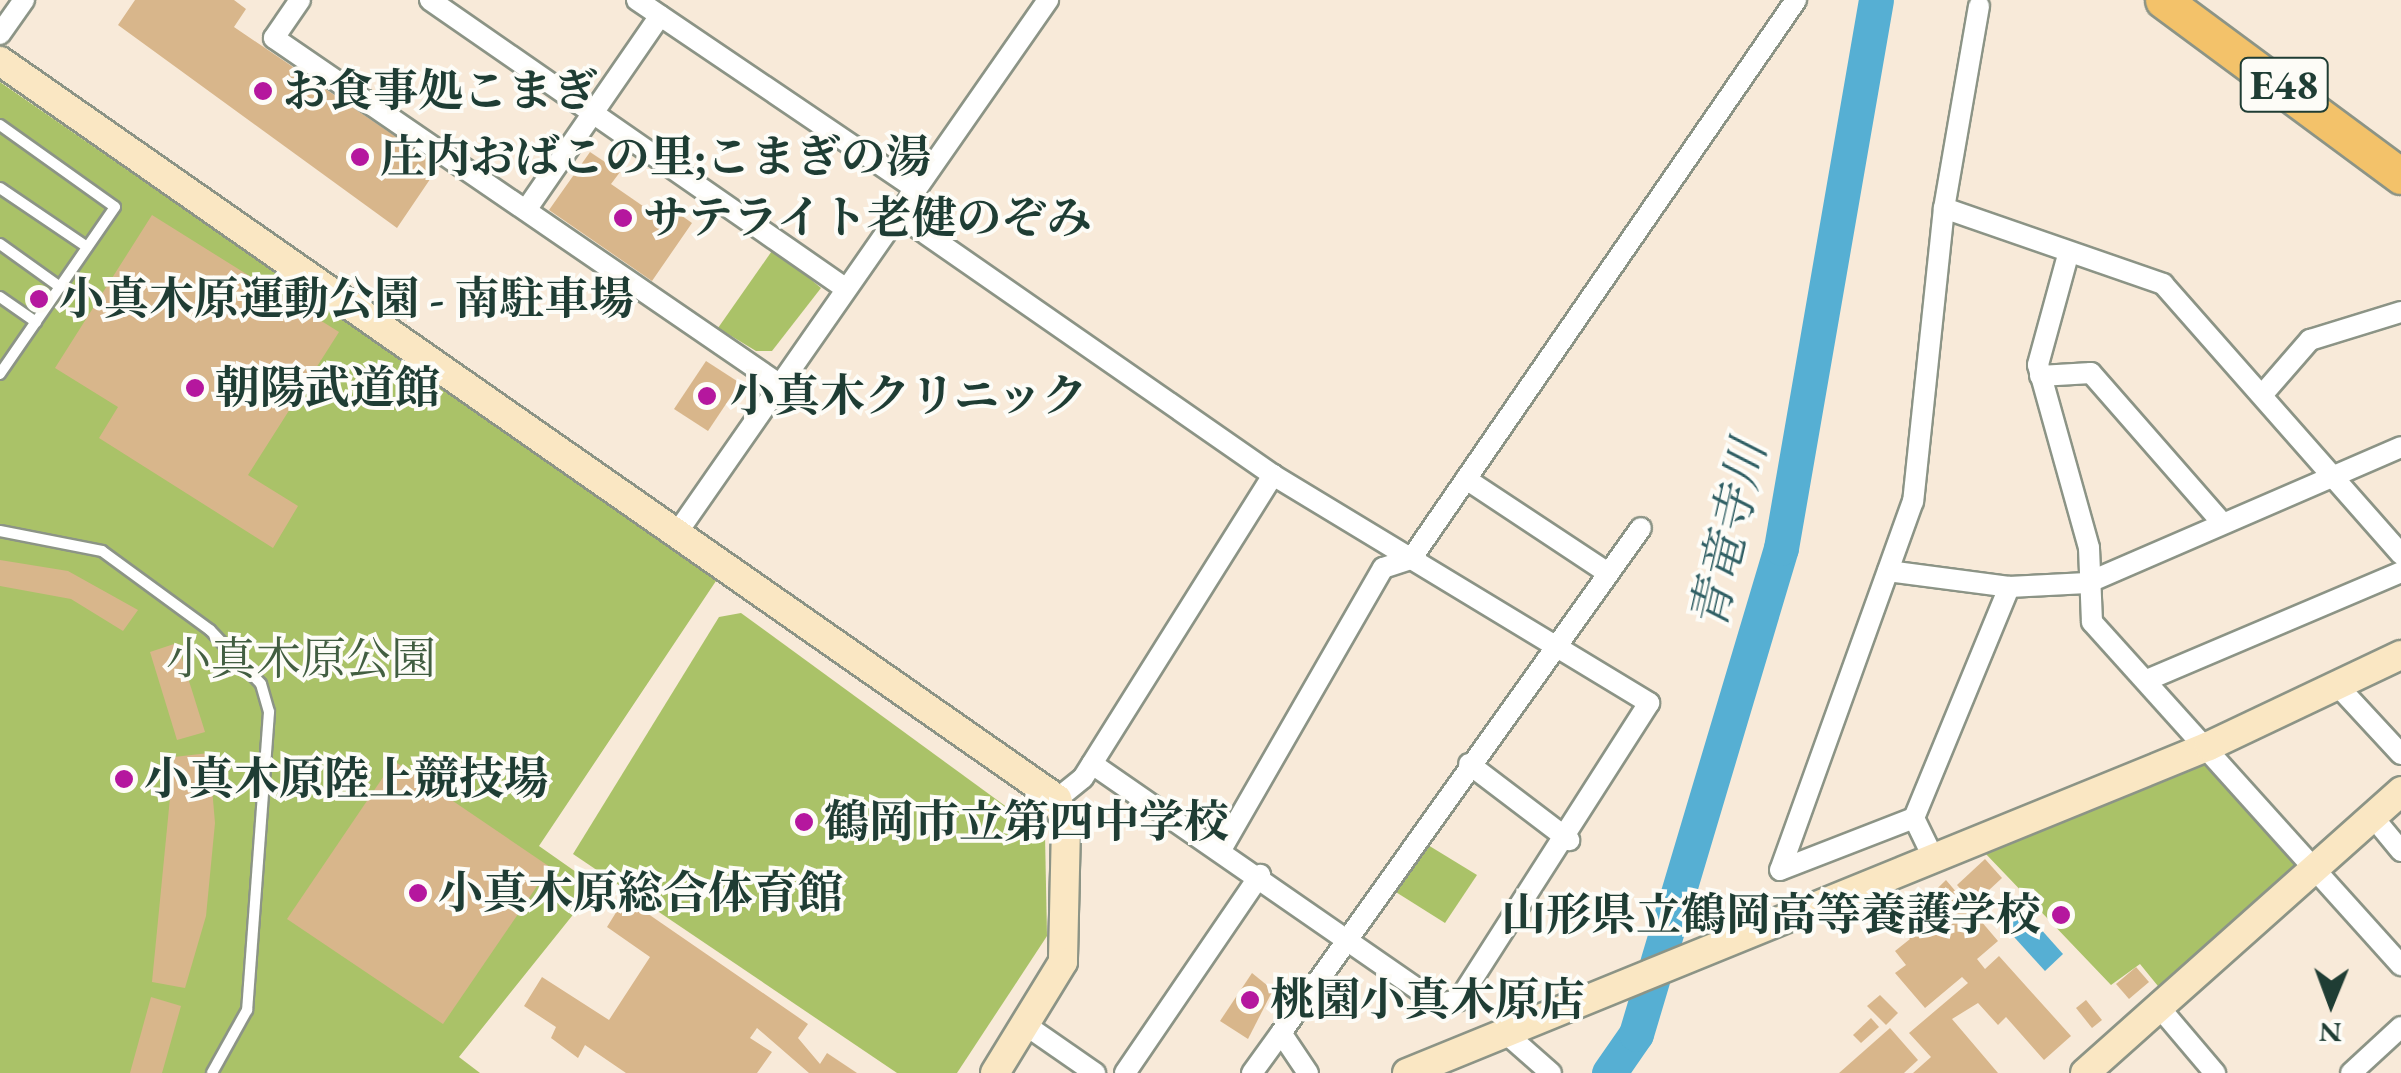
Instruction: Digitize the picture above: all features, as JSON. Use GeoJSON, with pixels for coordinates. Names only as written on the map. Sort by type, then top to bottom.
{"type":"FeatureCollection","features":[{"type":"Feature","properties":{"kind":"highway","name":"E48"},"geometry":{"type":"LineString","coordinates":[[2163,0],[2401,176]]}},
{"type":"Feature","properties":{"kind":"street"},"geometry":{"type":"LineString","coordinates":[[0,34],[24,0]]}},
{"type":"Feature","properties":{"kind":"street"},"geometry":{"type":"LineString","coordinates":[[300,0],[274,38],[779,384]]}},
{"type":"Feature","properties":{"kind":"street"},"geometry":{"type":"LineString","coordinates":[[430,0],[844,288]]}},
{"type":"Feature","properties":{"kind":"street"},"geometry":{"type":"LineString","coordinates":[[637,0],[915,188]]}},
{"type":"Feature","properties":{"kind":"street"},"geometry":{"type":"LineString","coordinates":[[679,530],[896,213],[1048,0]]}},
{"type":"Feature","properties":{"kind":"street"},"geometry":{"type":"LineString","coordinates":[[1222,848],[1383,568],[1411,559],[1796,0]]}},
{"type":"Feature","properties":{"kind":"street"},"geometry":{"type":"LineString","coordinates":[[1979,6],[1944,208],[1913,501],[1780,870],[1914,818],[2009,587]]}},
{"type":"Feature","properties":{"kind":"street"},"geometry":{"type":"LineString","coordinates":[[526,210],[660,16]]}},
{"type":"Feature","properties":{"kind":"street"},"geometry":{"type":"LineString","coordinates":[[0,61],[679,530],[1058,799],[1066,826],[1063,962],[1027,1026],[994,1073]]}},
{"type":"Feature","properties":{"kind":"street"},"geometry":{"type":"LineString","coordinates":[[1944,208],[2068,255],[2163,284],[2264,394],[2329,477],[2401,554]]}},
{"type":"Feature","properties":{"kind":"street"},"geometry":{"type":"LineString","coordinates":[[896,213],[1274,475],[1649,703],[1570,840],[1459,1000],[1439,1004],[1222,848],[1092,764]]}},
{"type":"Feature","properties":{"kind":"street"},"geometry":{"type":"LineString","coordinates":[[2068,255],[2040,376],[2089,548],[2092,622],[2209,746],[2401,965]]}},
{"type":"Feature","properties":{"kind":"street"},"geometry":{"type":"LineString","coordinates":[[2264,394],[2310,340],[2401,312]]}},
{"type":"Feature","properties":{"kind":"street"},"geometry":{"type":"LineString","coordinates":[[2040,376],[2090,374],[2219,519]]}},
{"type":"Feature","properties":{"kind":"street"},"geometry":{"type":"LineString","coordinates":[[1888,571],[2009,587],[2088,583],[2219,519],[2401,447]]}},
{"type":"Feature","properties":{"kind":"street"},"geometry":{"type":"LineString","coordinates":[[1058,799],[1092,764],[1274,475]]}},
{"type":"Feature","properties":{"kind":"street"},"geometry":{"type":"LineString","coordinates":[[1466,479],[1608,574]]}},
{"type":"Feature","properties":{"kind":"street"},"geometry":{"type":"LineString","coordinates":[[1252,1073],[1344,934],[1641,528]]}},
{"type":"Feature","properties":{"kind":"street"},"geometry":{"type":"LineString","coordinates":[[2147,680],[2401,572]]}},
{"type":"Feature","properties":{"kind":"street"},"geometry":{"type":"LineString","coordinates":[[1407,1073],[1509,1036],[1932,856],[2209,746],[2401,655]]}},
{"type":"Feature","properties":{"kind":"street"},"geometry":{"type":"LineString","coordinates":[[2337,685],[2401,754]]}},
{"type":"Feature","properties":{"kind":"street"},"geometry":{"type":"LineString","coordinates":[[1469,764],[1570,840]]}},
{"type":"Feature","properties":{"kind":"street"},"geometry":{"type":"LineString","coordinates":[[2085,1073],[2401,791]]}},
{"type":"Feature","properties":{"kind":"street"},"geometry":{"type":"LineString","coordinates":[[2372,817],[2401,851]]}},
{"type":"Feature","properties":{"kind":"street"},"geometry":{"type":"LineString","coordinates":[[1914,818],[1932,856]]}},
{"type":"Feature","properties":{"kind":"street"},"geometry":{"type":"LineString","coordinates":[[1126,1073],[1260,875]]}},
{"type":"Feature","properties":{"kind":"street"},"geometry":{"type":"LineString","coordinates":[[2160,1008],[2216,1073]]}},
{"type":"Feature","properties":{"kind":"street"},"geometry":{"type":"LineString","coordinates":[[1027,1026],[1096,1073]]}},
{"type":"Feature","properties":{"kind":"street"},"geometry":{"type":"LineString","coordinates":[[2350,1073],[2401,1027]]}},
{"type":"Feature","properties":{"kind":"street"},"geometry":{"type":"LineString","coordinates":[[1280,1033],[1308,1073]]}},
{"type":"Feature","properties":{"kind":"street"},"geometry":{"type":"LineString","coordinates":[[1509,1036],[1551,1073]]}},
{"type":"Feature","properties":{"kind":"lane"},"geometry":{"type":"LineString","coordinates":[[0,125],[114,207],[36,322],[4,359],[0,374]]}},
{"type":"Feature","properties":{"kind":"lane"},"geometry":{"type":"LineString","coordinates":[[0,188],[87,247]]}},
{"type":"Feature","properties":{"kind":"lane"},"geometry":{"type":"LineString","coordinates":[[0,244],[60,287]]}},
{"type":"Feature","properties":{"kind":"lane"},"geometry":{"type":"LineString","coordinates":[[0,297],[36,322]]}},
{"type":"Feature","properties":{"kind":"lane"},"geometry":{"type":"LineString","coordinates":[[0,531],[102,551],[210,630],[261,684],[269,712],[246,1010],[212,1073]]}},
{"type":"Feature","properties":{"kind":"green space","name":"小真木原公園"},"geometry":{"type":"Polygon","coordinates":[[[0,82],[718,578],[539,846],[596,886],[459,1057],[480,1073],[0,1073],[0,82]]]}},
{"type":"Feature","properties":{"kind":"green space"},"geometry":{"type":"Polygon","coordinates":[[[774,248],[821,288],[772,351],[756,351],[718,328],[774,248]]]}},
{"type":"Feature","properties":{"kind":"green space","name":"鶴岡市立第四中学校"},"geometry":{"type":"Polygon","coordinates":[[[741,613],[1045,835],[1047,936],[957,1073],[897,1073],[573,854],[719,617],[741,613]]]}},
{"type":"Feature","properties":{"kind":"green space"},"geometry":{"type":"Polygon","coordinates":[[[2204,759],[2300,868],[2162,991],[2140,964],[2111,985],[1984,852],[2204,759]]]}},
{"type":"Feature","properties":{"kind":"green space"},"geometry":{"type":"Polygon","coordinates":[[[1423,842],[1477,875],[1445,923],[1391,889],[1423,842]]]}},
{"type":"Feature","properties":{"kind":"water"},"geometry":{"type":"Polygon","coordinates":[[[2015,900],[2063,954],[2045,971],[1996,917],[2015,900]]]}},
{"type":"Feature","properties":{"kind":"building"},"geometry":{"type":"Polygon","coordinates":[[[135,0],[234,0],[246,9],[234,27],[439,166],[397,228],[118,25],[135,0]]]}},
{"type":"Feature","properties":{"kind":"building","name":"サテライト老健のぞみ"},"geometry":{"type":"Polygon","coordinates":[[[590,152],[620,172],[611,184],[653,213],[661,201],[692,223],[652,281],[549,210],[590,152]]]}},
{"type":"Feature","properties":{"kind":"building","name":"朝陽武道館"},"geometry":{"type":"Polygon","coordinates":[[[152,215],[339,332],[248,475],[298,506],[273,548],[99,438],[118,407],[55,368],[152,215]]]}},
{"type":"Feature","properties":{"kind":"building","name":"小真木クリニック"},"geometry":{"type":"Polygon","coordinates":[[[706,361],[740,383],[708,431],[674,409],[706,361]]]}},
{"type":"Feature","properties":{"kind":"building"},"geometry":{"type":"Polygon","coordinates":[[[0,560],[68,571],[138,610],[123,631],[71,599],[0,586],[0,560]]]}},
{"type":"Feature","properties":{"kind":"building"},"geometry":{"type":"Polygon","coordinates":[[[177,643],[205,732],[177,740],[150,652],[177,643]]]}},
{"type":"Feature","properties":{"kind":"building"},"geometry":{"type":"Polygon","coordinates":[[[209,753],[215,823],[206,916],[185,988],[152,982],[174,757],[209,753]]]}},
{"type":"Feature","properties":{"kind":"building","name":"小真木原総合体育館"},"geometry":{"type":"Polygon","coordinates":[[[394,761],[550,867],[443,1024],[287,919],[394,761]]]}},
{"type":"Feature","properties":{"kind":"building"},"geometry":{"type":"Polygon","coordinates":[[[1985,859],[2002,878],[1974,904],[1957,885],[1985,859]]]}},
{"type":"Feature","properties":{"kind":"building"},"geometry":{"type":"Polygon","coordinates":[[[1946,880],[1998,941],[1977,959],[1985,969],[1999,956],[2071,1036],[2044,1060],[2006,1017],[1998,1025],[1978,1003],[1952,1019],[1998,1073],[1913,1073],[1931,1057],[1909,1033],[1968,983],[1962,977],[1925,1008],[1895,973],[1906,965],[1895,951],[1910,939],[1899,926],[1946,880]]]}},
{"type":"Feature","properties":{"kind":"building"},"geometry":{"type":"Polygon","coordinates":[[[625,898],[808,1024],[798,1038],[820,1064],[827,1053],[857,1073],[809,1073],[757,1028],[750,1038],[772,1052],[757,1073],[626,1073],[585,1045],[578,1058],[551,1038],[556,1027],[524,1006],[542,977],[609,1020],[650,957],[607,927],[625,898]]]}},
{"type":"Feature","properties":{"kind":"building"},"geometry":{"type":"Polygon","coordinates":[[[2136,967],[2149,982],[2129,999],[2116,984],[2136,967]]]}},
{"type":"Feature","properties":{"kind":"building","name":"桃園小真木原店"},"geometry":{"type":"Polygon","coordinates":[[[1252,973],[1273,990],[1248,1039],[1220,1021],[1252,973]]]}},
{"type":"Feature","properties":{"kind":"building"},"geometry":{"type":"Polygon","coordinates":[[[1880,995],[1898,1013],[1886,1025],[1867,1006],[1880,995]]]}},
{"type":"Feature","properties":{"kind":"building"},"geometry":{"type":"Polygon","coordinates":[[[151,997],[181,1006],[162,1073],[130,1073],[151,997]]]}},
{"type":"Feature","properties":{"kind":"building"},"geometry":{"type":"Polygon","coordinates":[[[2086,1000],[2102,1020],[2092,1028],[2076,1008],[2086,1000]]]}},
{"type":"Feature","properties":{"kind":"building"},"geometry":{"type":"Polygon","coordinates":[[[1871,1018],[1879,1027],[1861,1043],[1853,1035],[1871,1018]]]}},
{"type":"Feature","properties":{"kind":"building"},"geometry":{"type":"Polygon","coordinates":[[[1890,1028],[1918,1060],[1904,1073],[1839,1073],[1890,1028]]]}},
{"type":"Feature","properties":{"kind":"waterway","name":"青竜寺川"},"geometry":{"type":"LineString","coordinates":[[1609,1073],[1636,1034],[1781,548],[1876,0]]}},
{"type":"Feature","properties":{"kind":"place","name":"お食事処こまぎ"},"geometry":{"type":"Point","coordinates":[263,91]}},
{"type":"Feature","properties":{"kind":"place","name":"庄内おばこの里;こまぎの湯"},"geometry":{"type":"Point","coordinates":[360,157]}},
{"type":"Feature","properties":{"kind":"place","name":"サテライト老健のぞみ"},"geometry":{"type":"Point","coordinates":[623,218]}},
{"type":"Feature","properties":{"kind":"place","name":"小真木原運動公園 - 南駐車場"},"geometry":{"type":"Point","coordinates":[39,299]}},
{"type":"Feature","properties":{"kind":"place","name":"朝陽武道館"},"geometry":{"type":"Point","coordinates":[195,388]}},
{"type":"Feature","properties":{"kind":"place","name":"小真木クリニック"},"geometry":{"type":"Point","coordinates":[707,396]}},
{"type":"Feature","properties":{"kind":"place","name":"小真木原陸上競技場"},"geometry":{"type":"Point","coordinates":[124,779]}},
{"type":"Feature","properties":{"kind":"place","name":"鶴岡市立第四中学校"},"geometry":{"type":"Point","coordinates":[804,822]}},
{"type":"Feature","properties":{"kind":"place","name":"小真木原総合体育館"},"geometry":{"type":"Point","coordinates":[418,893]}},
{"type":"Feature","properties":{"kind":"place","name":"山形県立鶴岡高等養護学校"},"geometry":{"type":"Point","coordinates":[2061,915]}},
{"type":"Feature","properties":{"kind":"place","name":"桃園小真木原店"},"geometry":{"type":"Point","coordinates":[1250,1000]}}]}
